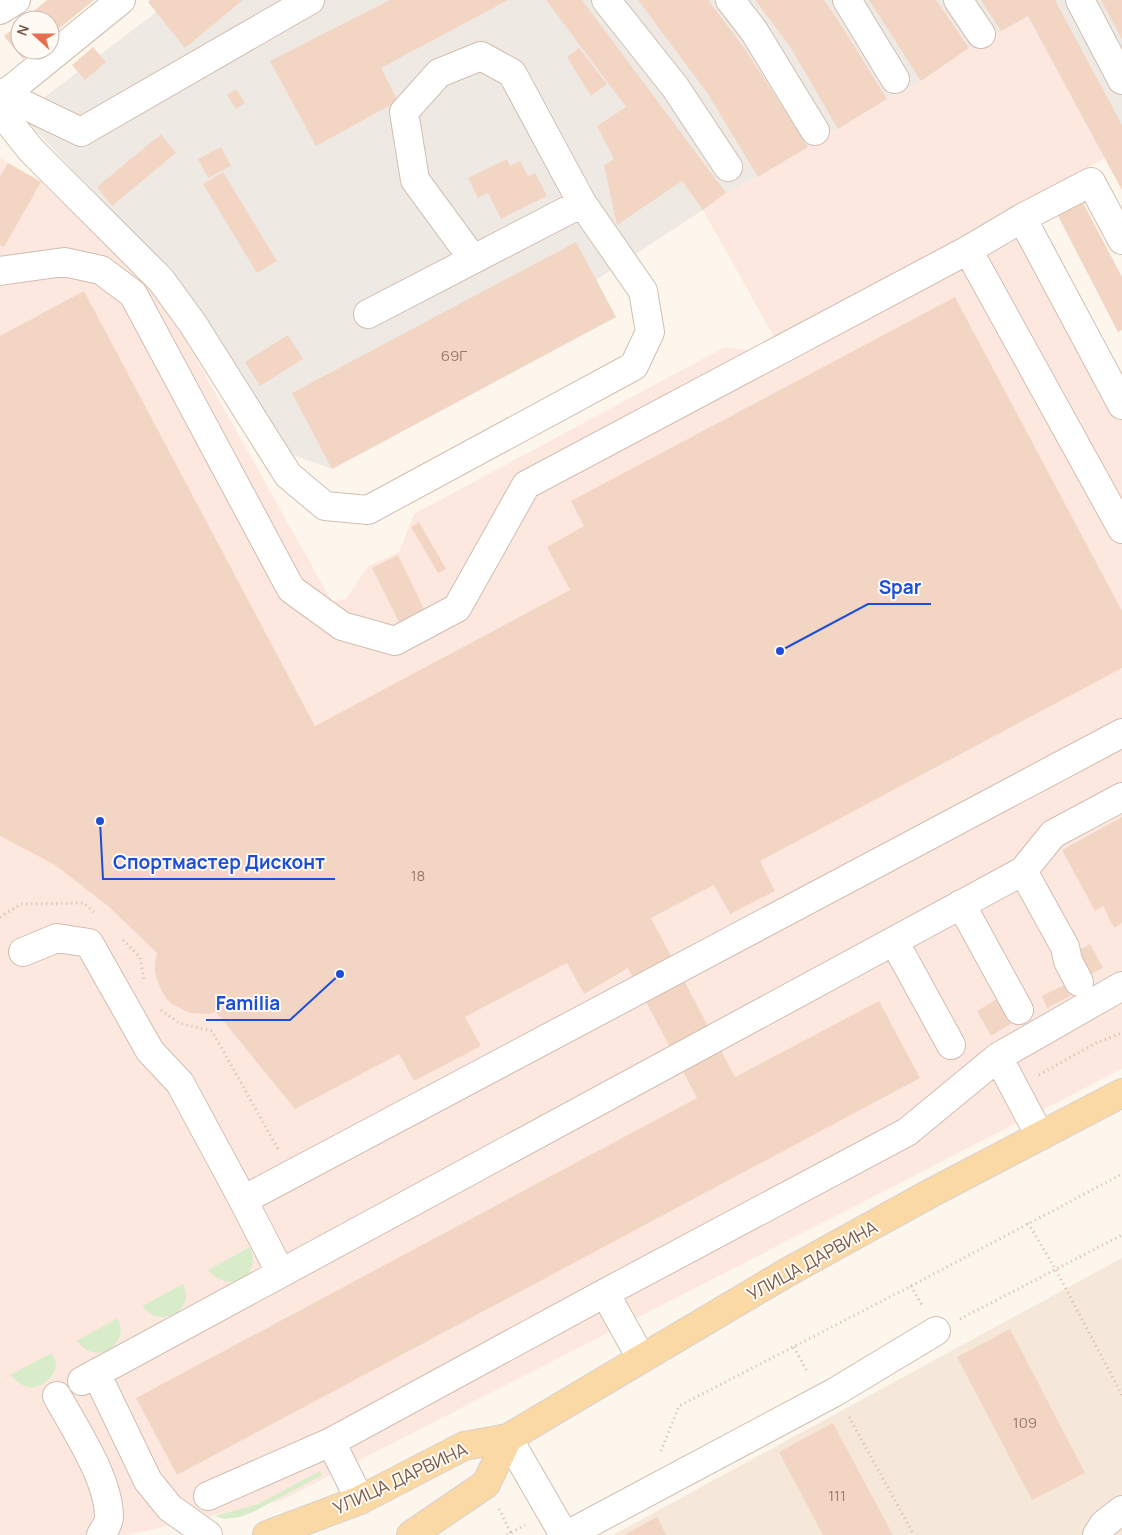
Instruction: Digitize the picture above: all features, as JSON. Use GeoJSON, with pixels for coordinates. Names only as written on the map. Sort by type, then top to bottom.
{"type":"FeatureCollection","features":[{"type":"Feature","properties":{"kind":"main road","name":"УЛИЦА ДАРВИНА"},"geometry":{"type":"LineString","coordinates":[[267,1535],[360,1500],[464,1446],[508,1438],[786,1273],[1122,1093]]}},
{"type":"Feature","properties":{"kind":"main road","name":"УЛИЦА ДАРВИНА"},"geometry":{"type":"LineString","coordinates":[[411,1535],[486,1484],[508,1438]]}},
{"type":"Feature","properties":{"kind":"lane"},"geometry":{"type":"LineString","coordinates":[[0,10],[16,0]]}},
{"type":"Feature","properties":{"kind":"lane"},"geometry":{"type":"LineString","coordinates":[[1,100],[121,0]]}},
{"type":"Feature","properties":{"kind":"lane"},"geometry":{"type":"LineString","coordinates":[[1,100],[81,132],[310,0]]}},
{"type":"Feature","properties":{"kind":"lane"},"geometry":{"type":"LineString","coordinates":[[606,0],[675,87],[728,167]]}},
{"type":"Feature","properties":{"kind":"lane"},"geometry":{"type":"LineString","coordinates":[[730,0],[754,31],[815,131]]}},
{"type":"Feature","properties":{"kind":"lane"},"geometry":{"type":"LineString","coordinates":[[847,0],[895,79]]}},
{"type":"Feature","properties":{"kind":"lane"},"geometry":{"type":"LineString","coordinates":[[958,0],[981,34]]}},
{"type":"Feature","properties":{"kind":"lane"},"geometry":{"type":"LineString","coordinates":[[1080,0],[1122,80]]}},
{"type":"Feature","properties":{"kind":"lane"},"geometry":{"type":"LineString","coordinates":[[1,100],[31,150],[161,280],[193,324],[288,475],[325,506],[368,510],[634,366],[650,332],[643,292],[582,203],[512,73],[481,56],[438,73],[404,112],[415,180],[472,259]]}},
{"type":"Feature","properties":{"kind":"lane"},"geometry":{"type":"LineString","coordinates":[[0,271],[64,262],[101,270],[133,294],[291,589],[342,626],[395,640],[457,608],[526,485],[968,250],[1022,218],[1091,182],[1122,240]]}},
{"type":"Feature","properties":{"kind":"lane"},"geometry":{"type":"LineString","coordinates":[[368,314],[582,203]]}},
{"type":"Feature","properties":{"kind":"lane"},"geometry":{"type":"LineString","coordinates":[[1022,218],[1122,405]]}},
{"type":"Feature","properties":{"kind":"lane"},"geometry":{"type":"LineString","coordinates":[[968,250],[1122,529]]}},
{"type":"Feature","properties":{"kind":"lane"},"geometry":{"type":"LineString","coordinates":[[243,1200],[1122,733]]}},
{"type":"Feature","properties":{"kind":"lane"},"geometry":{"type":"LineString","coordinates":[[208,1535],[170,1508],[148,1481],[89,1377],[1023,871],[1053,834],[1122,798]]}},
{"type":"Feature","properties":{"kind":"lane"},"geometry":{"type":"LineString","coordinates":[[1023,871],[1065,947],[1068,961],[1079,982]]}},
{"type":"Feature","properties":{"kind":"lane"},"geometry":{"type":"LineString","coordinates":[[961,904],[1019,1010]]}},
{"type":"Feature","properties":{"kind":"lane"},"geometry":{"type":"LineString","coordinates":[[23,952],[57,938],[89,943],[150,1051],[180,1082],[280,1272]]}},
{"type":"Feature","properties":{"kind":"lane"},"geometry":{"type":"LineString","coordinates":[[894,942],[951,1045]]}},
{"type":"Feature","properties":{"kind":"lane"},"geometry":{"type":"LineString","coordinates":[[208,1496],[331,1442],[605,1292],[907,1132],[998,1056],[1122,986]]}},
{"type":"Feature","properties":{"kind":"lane"},"geometry":{"type":"LineString","coordinates":[[998,1056],[1040,1136]]}},
{"type":"Feature","properties":{"kind":"lane"},"geometry":{"type":"LineString","coordinates":[[605,1292],[641,1358]]}},
{"type":"Feature","properties":{"kind":"lane"},"geometry":{"type":"LineString","coordinates":[[508,1438],[550,1512],[566,1535],[836,1392],[936,1331]]}},
{"type":"Feature","properties":{"kind":"lane"},"geometry":{"type":"LineString","coordinates":[[57,1396],[100,1476],[107,1500],[109,1519],[101,1535]]}},
{"type":"Feature","properties":{"kind":"lane"},"geometry":{"type":"LineString","coordinates":[[331,1442],[360,1500]]}},
{"type":"Feature","properties":{"kind":"path"},"geometry":{"type":"LineString","coordinates":[[0,917],[21,904],[84,903],[98,916]]}},
{"type":"Feature","properties":{"kind":"path"},"geometry":{"type":"LineString","coordinates":[[119,937],[140,957],[145,981]]}},
{"type":"Feature","properties":{"kind":"path"},"geometry":{"type":"LineString","coordinates":[[160,1009],[180,1023],[212,1031],[291,1174]]}},
{"type":"Feature","properties":{"kind":"path"},"geometry":{"type":"LineString","coordinates":[[658,1458],[679,1406],[1122,1174]]}},
{"type":"Feature","properties":{"kind":"path"},"geometry":{"type":"LineString","coordinates":[[1028,1223],[1056,1270],[1122,1395]]}},
{"type":"Feature","properties":{"kind":"path"},"geometry":{"type":"LineString","coordinates":[[936,1331],[1122,1235]]}},
{"type":"Feature","properties":{"kind":"path"},"geometry":{"type":"LineString","coordinates":[[794,1347],[806,1372],[831,1385],[836,1392],[914,1535]]}},
{"type":"Feature","properties":{"kind":"path"},"geometry":{"type":"LineString","coordinates":[[507,1535],[550,1512]]}},
{"type":"Feature","properties":{"kind":"shaded area"},"geometry":{"type":"Polygon","coordinates":[[[172,0],[1122,0],[1122,190],[1028,17],[969,48],[921,81],[887,99],[758,177],[726,193],[596,280],[616,317],[332,469],[293,455],[179,282],[21,115],[172,0]]]}},
{"type":"Feature","properties":{"kind":"shaded area"},"geometry":{"type":"Polygon","coordinates":[[[1028,16],[1105,158],[775,339],[703,210],[726,193],[758,177],[887,99],[921,81],[969,48],[1028,16]]]}},
{"type":"Feature","properties":{"kind":"shaded area"},"geometry":{"type":"Polygon","coordinates":[[[0,158],[41,182],[165,303],[332,602],[346,599],[368,566],[399,552],[414,514],[725,347],[756,351],[1029,222],[1122,390],[1122,1069],[282,1500],[128,1535],[0,1535],[0,158]]]}},
{"type":"Feature","properties":{"kind":"shaded area"},"geometry":{"type":"Polygon","coordinates":[[[1122,1258],[1122,1535],[613,1535],[1122,1258]]]}},
{"type":"Feature","properties":{"kind":"green space"},"geometry":{"type":"Polygon","coordinates":[[[250,1247],[253,1257],[252,1267],[243,1279],[236,1282],[221,1280],[208,1270],[250,1247]]]}},
{"type":"Feature","properties":{"kind":"green space"},"geometry":{"type":"Polygon","coordinates":[[[183,1284],[186,1294],[185,1301],[179,1311],[174,1314],[162,1317],[157,1316],[148,1312],[142,1306],[183,1284]]]}},
{"type":"Feature","properties":{"kind":"green space"},"geometry":{"type":"Polygon","coordinates":[[[118,1318],[121,1329],[120,1336],[110,1349],[95,1352],[87,1350],[76,1341],[118,1318]]]}},
{"type":"Feature","properties":{"kind":"green space"},"geometry":{"type":"Polygon","coordinates":[[[52,1353],[56,1363],[55,1371],[44,1383],[33,1387],[24,1386],[10,1375],[52,1353]]]}},
{"type":"Feature","properties":{"kind":"green space"},"geometry":{"type":"Polygon","coordinates":[[[320,1471],[322,1475],[253,1512],[240,1517],[225,1519],[215,1516],[258,1504],[320,1471]]]}},
{"type":"Feature","properties":{"kind":"building"},"geometry":{"type":"Polygon","coordinates":[[[47,0],[94,0],[60,28],[60,10],[35,10],[47,0]]]}},
{"type":"Feature","properties":{"kind":"building"},"geometry":{"type":"Polygon","coordinates":[[[150,0],[243,0],[185,48],[148,2],[150,0]]]}},
{"type":"Feature","properties":{"kind":"building"},"geometry":{"type":"Polygon","coordinates":[[[390,0],[508,0],[381,68],[398,101],[316,146],[270,61],[390,0]]]}},
{"type":"Feature","properties":{"kind":"building"},"geometry":{"type":"Polygon","coordinates":[[[546,0],[582,0],[726,193],[703,210],[682,181],[617,225],[604,165],[614,159],[597,126],[626,107],[546,0]]]}},
{"type":"Feature","properties":{"kind":"building"},"geometry":{"type":"Polygon","coordinates":[[[638,0],[708,0],[745,49],[808,147],[758,177],[708,94],[638,0]]]}},
{"type":"Feature","properties":{"kind":"building"},"geometry":{"type":"Polygon","coordinates":[[[755,0],[824,0],[887,99],[838,129],[791,48],[755,0]]]}},
{"type":"Feature","properties":{"kind":"building"},"geometry":{"type":"Polygon","coordinates":[[[869,0],[936,0],[969,48],[921,81],[869,0]]]}},
{"type":"Feature","properties":{"kind":"building"},"geometry":{"type":"Polygon","coordinates":[[[981,0],[1055,0],[1122,125],[1122,190],[1028,16],[1001,31],[981,0]]]}},
{"type":"Feature","properties":{"kind":"building"},"geometry":{"type":"Polygon","coordinates":[[[1101,0],[1122,0],[1122,39],[1101,0]]]}},
{"type":"Feature","properties":{"kind":"building"},"geometry":{"type":"Polygon","coordinates":[[[10,31],[10,43],[4,36],[10,31]]]}},
{"type":"Feature","properties":{"kind":"building"},"geometry":{"type":"Polygon","coordinates":[[[93,47],[106,62],[85,80],[72,65],[93,47]]]}},
{"type":"Feature","properties":{"kind":"building"},"geometry":{"type":"Polygon","coordinates":[[[579,48],[607,84],[591,96],[567,57],[579,48]]]}},
{"type":"Feature","properties":{"kind":"building"},"geometry":{"type":"Polygon","coordinates":[[[236,89],[245,103],[236,109],[227,95],[236,89]]]}},
{"type":"Feature","properties":{"kind":"building"},"geometry":{"type":"Polygon","coordinates":[[[161,134],[176,153],[112,206],[97,187],[161,134]]]}},
{"type":"Feature","properties":{"kind":"building"},"geometry":{"type":"Polygon","coordinates":[[[221,147],[231,166],[208,178],[198,159],[221,147]]]}},
{"type":"Feature","properties":{"kind":"building"},"geometry":{"type":"Polygon","coordinates":[[[507,159],[510,166],[520,161],[528,176],[535,173],[547,196],[501,219],[488,193],[478,198],[468,178],[507,159]]]}},
{"type":"Feature","properties":{"kind":"building"},"geometry":{"type":"Polygon","coordinates":[[[8,163],[41,182],[4,247],[0,245],[0,177],[8,163]]]}},
{"type":"Feature","properties":{"kind":"building"},"geometry":{"type":"Polygon","coordinates":[[[223,172],[277,261],[257,273],[203,184],[223,172]]]}},
{"type":"Feature","properties":{"kind":"building"},"geometry":{"type":"Polygon","coordinates":[[[1081,199],[1122,277],[1122,330],[1118,332],[1056,212],[1081,199]]]}},
{"type":"Feature","properties":{"kind":"building"},"geometry":{"type":"Polygon","coordinates":[[[576,242],[616,317],[332,469],[292,393],[576,242]]]}},
{"type":"Feature","properties":{"kind":"building"},"geometry":{"type":"Polygon","coordinates":[[[84,291],[315,726],[570,590],[547,547],[584,526],[571,501],[955,297],[1122,611],[1122,668],[760,861],[775,891],[730,914],[714,885],[651,918],[735,1077],[879,1001],[920,1078],[177,1475],[136,1398],[697,1098],[628,968],[584,994],[567,963],[465,1017],[481,1046],[414,1081],[399,1054],[295,1109],[216,1012],[209,1014],[190,1013],[172,1004],[166,998],[155,973],[157,953],[108,906],[55,865],[0,836],[0,336],[84,291]]]}},
{"type":"Feature","properties":{"kind":"building"},"geometry":{"type":"Polygon","coordinates":[[[288,335],[303,359],[260,386],[245,362],[288,335]]]}},
{"type":"Feature","properties":{"kind":"building"},"geometry":{"type":"Polygon","coordinates":[[[419,522],[446,569],[438,573],[411,527],[419,522]]]}},
{"type":"Feature","properties":{"kind":"building"},"geometry":{"type":"Polygon","coordinates":[[[398,555],[425,611],[400,624],[372,568],[398,555]]]}},
{"type":"Feature","properties":{"kind":"building"},"geometry":{"type":"Polygon","coordinates":[[[1122,817],[1122,923],[1114,928],[1103,906],[1095,911],[1062,850],[1122,817]]]}},
{"type":"Feature","properties":{"kind":"building"},"geometry":{"type":"Polygon","coordinates":[[[1090,944],[1103,968],[1084,978],[1071,955],[1090,944]]]}},
{"type":"Feature","properties":{"kind":"building"},"geometry":{"type":"Polygon","coordinates":[[[1064,985],[1070,996],[1047,1008],[1042,996],[1064,985]]]}},
{"type":"Feature","properties":{"kind":"building"},"geometry":{"type":"Polygon","coordinates":[[[997,999],[1012,1023],[991,1036],[977,1011],[997,999]]]}},
{"type":"Feature","properties":{"kind":"building"},"geometry":{"type":"Polygon","coordinates":[[[1010,1329],[1085,1473],[1032,1500],[957,1357],[1010,1329]]]}},
{"type":"Feature","properties":{"kind":"building"},"geometry":{"type":"Polygon","coordinates":[[[833,1423],[893,1535],[823,1535],[779,1452],[833,1423]]]}},
{"type":"Feature","properties":{"kind":"building"},"geometry":{"type":"Polygon","coordinates":[[[657,1517],[666,1535],[624,1535],[657,1517]]]}},
{"type":"Feature","properties":{"kind":"place","name":"Spar"},"geometry":{"type":"Point","coordinates":[780,651]}},
{"type":"Feature","properties":{"kind":"place","name":"Спортмастер Дисконт"},"geometry":{"type":"Point","coordinates":[100,821]}},
{"type":"Feature","properties":{"kind":"place","name":"Familia"},"geometry":{"type":"Point","coordinates":[340,974]}}]}
